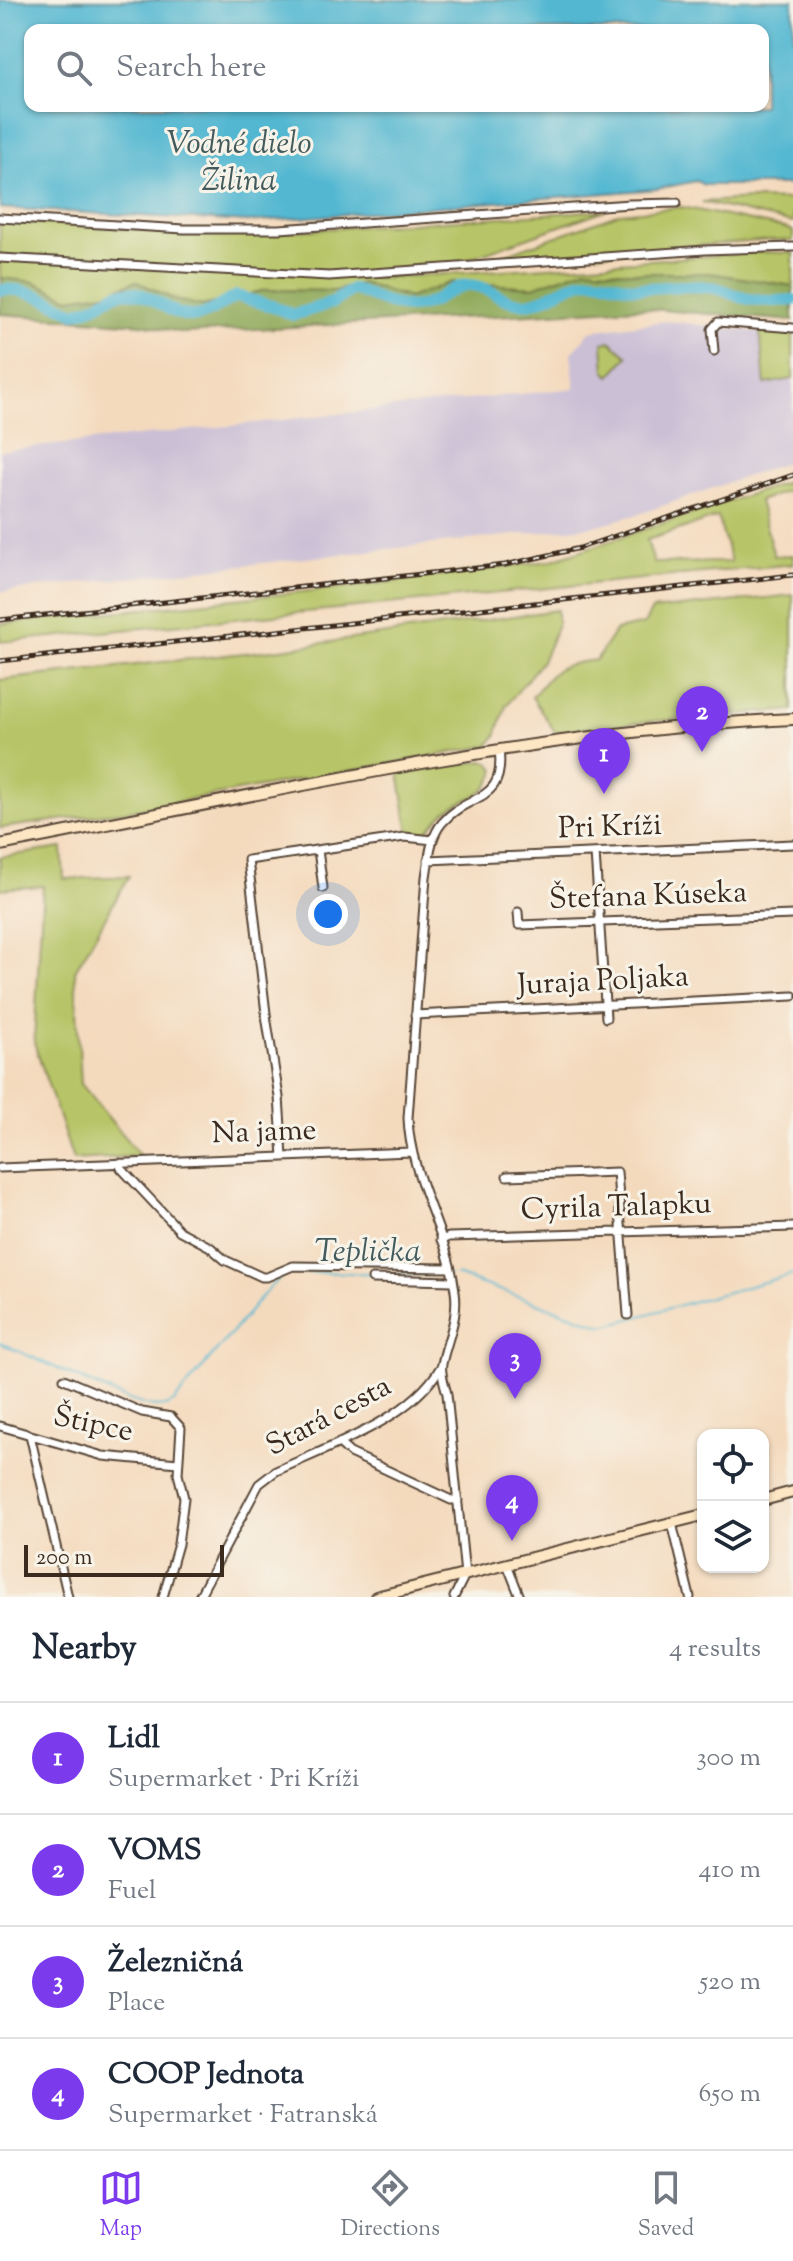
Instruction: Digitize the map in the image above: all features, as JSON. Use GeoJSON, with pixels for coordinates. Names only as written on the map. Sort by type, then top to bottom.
{"type":"FeatureCollection","features":[{"type":"Feature","properties":{"kind":"main road"},"geometry":{"type":"LineString","coordinates":[[0,845],[499,749],[596,735],[793,719]]}},
{"type":"Feature","properties":{"kind":"main road"},"geometry":{"type":"LineString","coordinates":[[769,1498],[793,1492]]}},
{"type":"Feature","properties":{"kind":"main road"},"geometry":{"type":"LineString","coordinates":[[376,1597],[697,1517]]}},
{"type":"Feature","properties":{"kind":"street"},"geometry":{"type":"LineString","coordinates":[[0,218],[184,229],[263,230],[677,203]]}},
{"type":"Feature","properties":{"kind":"street"},"geometry":{"type":"LineString","coordinates":[[0,258],[329,276],[705,250],[793,247]]}},
{"type":"Feature","properties":{"kind":"street"},"geometry":{"type":"LineString","coordinates":[[714,351],[712,329],[718,322],[793,328]]}},
{"type":"Feature","properties":{"kind":"street"},"geometry":{"type":"LineString","coordinates":[[454,1597],[465,1575],[447,1394],[441,1367],[456,1312],[452,1274],[411,1152],[408,1118],[428,860],[433,840],[444,820],[494,788],[500,772],[499,749]]}},
{"type":"Feature","properties":{"kind":"street"},"geometry":{"type":"LineString","coordinates":[[283,1157],[279,1097],[248,860],[405,837],[433,840]]}},
{"type":"Feature","properties":{"kind":"street","name":"Pri Kríži"},"geometry":{"type":"LineString","coordinates":[[428,860],[793,844]]}},
{"type":"Feature","properties":{"kind":"street"},"geometry":{"type":"LineString","coordinates":[[318,850],[323,888]]}},
{"type":"Feature","properties":{"kind":"street"},"geometry":{"type":"LineString","coordinates":[[595,853],[606,1018]]}},
{"type":"Feature","properties":{"kind":"street","name":"Štefana Kúseka"},"geometry":{"type":"LineString","coordinates":[[518,912],[519,925],[793,915]]}},
{"type":"Feature","properties":{"kind":"street","name":"Juraja Poljaka"},"geometry":{"type":"LineString","coordinates":[[415,1015],[793,996]]}},
{"type":"Feature","properties":{"kind":"street","name":"Na jame"},"geometry":{"type":"LineString","coordinates":[[0,1168],[411,1152]]}},
{"type":"Feature","properties":{"kind":"street"},"geometry":{"type":"LineString","coordinates":[[119,1163],[180,1231],[210,1247],[225,1260],[262,1277],[293,1266],[452,1274]]}},
{"type":"Feature","properties":{"kind":"street"},"geometry":{"type":"LineString","coordinates":[[507,1176],[617,1172],[628,1315]]}},
{"type":"Feature","properties":{"kind":"street","name":"Cyrila Talapku"},"geometry":{"type":"LineString","coordinates":[[441,1240],[449,1237],[793,1227]]}},
{"type":"Feature","properties":{"kind":"street"},"geometry":{"type":"LineString","coordinates":[[372,1279],[452,1274]]}},
{"type":"Feature","properties":{"kind":"street","name":"Stará cesta"},"geometry":{"type":"LineString","coordinates":[[199,1597],[259,1484],[276,1471],[339,1443],[404,1406],[427,1387],[441,1367]]}},
{"type":"Feature","properties":{"kind":"street"},"geometry":{"type":"LineString","coordinates":[[64,1379],[142,1412],[176,1420],[182,1433],[178,1463],[184,1498],[178,1544],[163,1597]]}},
{"type":"Feature","properties":{"kind":"street","name":"Štipce"},"geometry":{"type":"LineString","coordinates":[[0,1426],[103,1456],[178,1463]]}},
{"type":"Feature","properties":{"kind":"street"},"geometry":{"type":"LineString","coordinates":[[30,1435],[68,1597]]}},
{"type":"Feature","properties":{"kind":"street"},"geometry":{"type":"LineString","coordinates":[[339,1443],[350,1453],[451,1500],[458,1500]]}},
{"type":"Feature","properties":{"kind":"street"},"geometry":{"type":"LineString","coordinates":[[672,1523],[690,1597]]}},
{"type":"Feature","properties":{"kind":"street"},"geometry":{"type":"LineString","coordinates":[[507,1564],[520,1597]]}},
{"type":"Feature","properties":{"kind":"shaded area"},"geometry":{"type":"Polygon","coordinates":[[[666,321],[760,332],[765,384],[793,379],[793,460],[642,513],[595,526],[0,592],[0,451],[575,388],[571,354],[590,331],[666,321]]]}},
{"type":"Feature","properties":{"kind":"green space"},"geometry":{"type":"Polygon","coordinates":[[[793,200],[793,223],[702,202],[793,200]]]}},
{"type":"Feature","properties":{"kind":"green space"},"geometry":{"type":"Polygon","coordinates":[[[682,207],[785,228],[793,231],[793,241],[485,262],[620,213],[682,207]]]}},
{"type":"Feature","properties":{"kind":"green space"},"geometry":{"type":"Polygon","coordinates":[[[605,210],[456,263],[373,279],[765,252],[793,253],[793,286],[709,273],[639,273],[587,268],[533,287],[453,282],[409,298],[362,283],[335,291],[266,290],[202,306],[175,300],[136,281],[106,293],[69,298],[34,282],[0,279],[0,221],[232,235],[605,210]]]}},
{"type":"Feature","properties":{"kind":"green space"},"geometry":{"type":"Polygon","coordinates":[[[587,268],[639,273],[709,273],[793,286],[793,321],[639,308],[184,333],[142,324],[0,314],[2,278],[34,282],[69,298],[106,293],[136,281],[175,300],[202,306],[266,290],[335,291],[362,283],[409,298],[452,282],[533,287],[587,268]]]}},
{"type":"Feature","properties":{"kind":"green space"},"geometry":{"type":"Polygon","coordinates":[[[760,332],[793,334],[793,379],[765,384],[760,332]]]}},
{"type":"Feature","properties":{"kind":"green space"},"geometry":{"type":"Polygon","coordinates":[[[610,341],[628,356],[610,376],[605,371],[603,343],[610,341]]]}},
{"type":"Feature","properties":{"kind":"green space"},"geometry":{"type":"Polygon","coordinates":[[[793,480],[793,489],[759,501],[774,556],[793,555],[793,564],[0,642],[0,624],[376,584],[549,561],[793,480]],[[718,517],[647,540],[654,563],[731,562],[718,517]]]}},
{"type":"Feature","properties":{"kind":"green space"},"geometry":{"type":"Polygon","coordinates":[[[793,595],[793,710],[555,732],[532,697],[559,669],[596,660],[616,630],[644,624],[652,610],[793,595]]]}},
{"type":"Feature","properties":{"kind":"green space"},"geometry":{"type":"Polygon","coordinates":[[[557,610],[557,627],[542,661],[506,706],[496,736],[488,746],[127,811],[0,828],[0,680],[281,649],[557,610]]]}},
{"type":"Feature","properties":{"kind":"green space"},"geometry":{"type":"Polygon","coordinates":[[[489,762],[495,769],[489,785],[448,810],[425,833],[409,833],[399,773],[489,762]]]}},
{"type":"Feature","properties":{"kind":"green space"},"geometry":{"type":"Polygon","coordinates":[[[62,848],[64,879],[129,876],[75,971],[81,1084],[140,1156],[73,1160],[34,1042],[43,886],[0,889],[0,857],[62,848]]]}},
{"type":"Feature","properties":{"kind":"water","name":"Vodné dielo Žilina"},"geometry":{"type":"Polygon","coordinates":[[[0,0],[793,0],[793,185],[704,185],[696,181],[657,189],[249,222],[0,208],[0,0]]]}},
{"type":"Feature","properties":{"kind":"waterway"},"geometry":{"type":"LineString","coordinates":[[0,290],[29,293],[75,313],[114,295],[132,292],[187,316],[207,313],[236,296],[293,315],[332,303],[353,289],[393,304],[413,307],[467,285],[525,303],[543,299],[576,283],[594,280],[636,288],[705,287],[750,299],[793,300]]}},
{"type":"Feature","properties":{"kind":"waterway","name":"Teplička"},"geometry":{"type":"LineString","coordinates":[[0,1343],[126,1399],[162,1406],[174,1402],[283,1275],[301,1272],[449,1275]]}},
{"type":"Feature","properties":{"kind":"waterway","name":"Teplička"},"geometry":{"type":"LineString","coordinates":[[456,1275],[604,1326],[793,1274]]}},
{"type":"Feature","properties":{"kind":"railway"},"geometry":{"type":"LineString","coordinates":[[0,620],[505,565],[580,548],[793,475]]}},
{"type":"Feature","properties":{"kind":"railway"},"geometry":{"type":"LineString","coordinates":[[0,661],[793,575]]}},
{"type":"Feature","properties":{"kind":"place","name":"VOMS"},"geometry":{"type":"Point","coordinates":[702,752]}},
{"type":"Feature","properties":{"kind":"place","name":"Lidl"},"geometry":{"type":"Point","coordinates":[604,794]}},
{"type":"Feature","properties":{"kind":"place","name":"Železničná"},"geometry":{"type":"Point","coordinates":[515,1399]}},
{"type":"Feature","properties":{"kind":"place","name":"COOP Jednota"},"geometry":{"type":"Point","coordinates":[512,1541]}}]}
